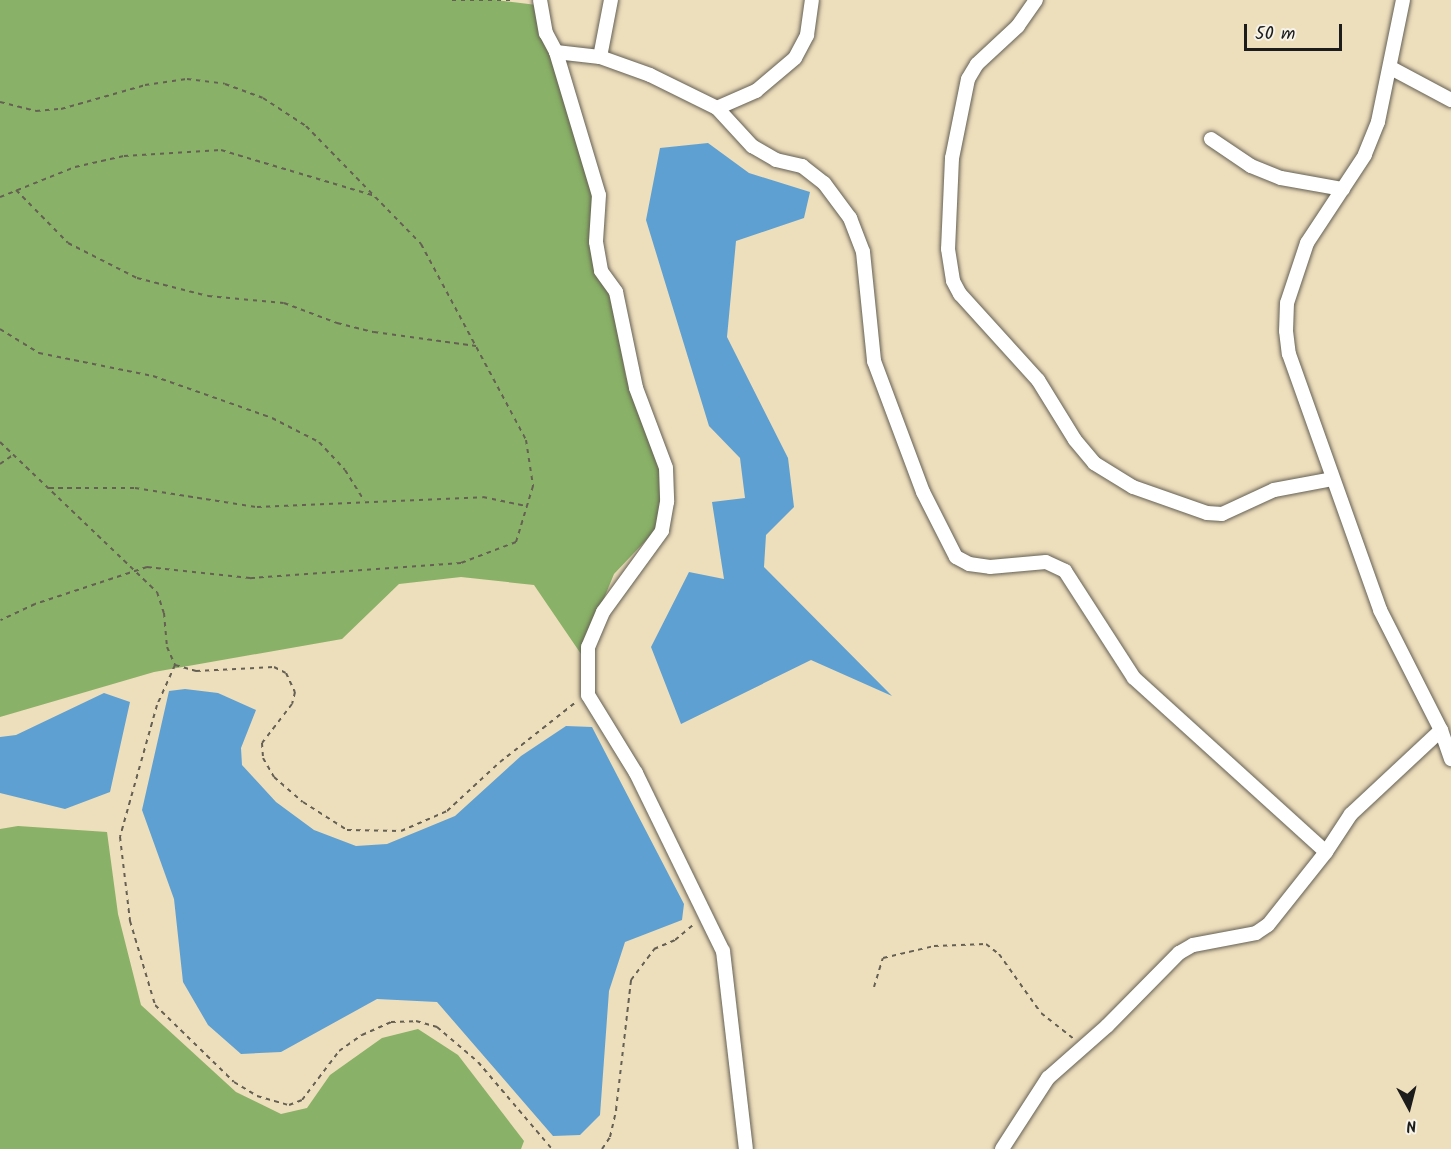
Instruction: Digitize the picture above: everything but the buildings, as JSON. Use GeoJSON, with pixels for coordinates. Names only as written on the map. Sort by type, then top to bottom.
{"type":"FeatureCollection","features":[{"type":"Feature","properties":{"kind":"street"},"geometry":{"type":"LineString","coordinates":[[540,0],[546,33],[556,52],[599,195],[596,242],[601,271],[616,292],[636,388],[666,468],[667,502],[662,531],[603,612],[588,648],[588,693],[636,773],[706,911],[723,951],[746,1149]]}},
{"type":"Feature","properties":{"kind":"street"},"geometry":{"type":"LineString","coordinates":[[600,57],[611,0]]}},
{"type":"Feature","properties":{"kind":"street"},"geometry":{"type":"LineString","coordinates":[[717,108],[756,91],[795,58],[807,35],[812,0]]}},
{"type":"Feature","properties":{"kind":"street"},"geometry":{"type":"LineString","coordinates":[[1036,0],[1018,26],[977,64],[968,79],[952,158],[948,249],[953,281],[960,294],[1038,380],[1075,440],[1094,463],[1133,487],[1185,506],[1222,514],[1274,490],[1332,479]]}},
{"type":"Feature","properties":{"kind":"street"},"geometry":{"type":"LineString","coordinates":[[1403,0],[1391,68],[1378,122],[1365,155],[1307,243],[1287,303],[1286,322],[1289,354],[1380,610],[1441,730],[1451,759]]}},
{"type":"Feature","properties":{"kind":"street"},"geometry":{"type":"LineString","coordinates":[[556,52],[600,57],[650,75],[717,108],[752,146],[776,160],[802,166],[824,183],[850,219],[863,252],[873,361],[923,492],[956,557],[969,564],[990,567],[1046,562],[1065,571],[1134,678],[1326,852]]}},
{"type":"Feature","properties":{"kind":"street"},"geometry":{"type":"LineString","coordinates":[[1391,68],[1451,100]]}},
{"type":"Feature","properties":{"kind":"street"},"geometry":{"type":"LineString","coordinates":[[1211,139],[1251,166],[1281,178],[1343,189]]}},
{"type":"Feature","properties":{"kind":"street"},"geometry":{"type":"LineString","coordinates":[[1002,1149],[1048,1078],[1084,1047],[1179,953],[1193,945],[1256,933],[1268,925],[1326,852],[1351,814],[1441,730]]}},
{"type":"Feature","properties":{"kind":"path"},"geometry":{"type":"LineString","coordinates":[[453,0],[516,0]]}},
{"type":"Feature","properties":{"kind":"path"},"geometry":{"type":"LineString","coordinates":[[0,102],[36,111],[61,109],[145,85],[187,79],[225,84],[263,98],[306,126],[378,197],[421,244],[526,440],[533,486],[516,542],[461,563],[250,578],[192,574],[165,568],[137,570],[35,604],[0,621]]}},
{"type":"Feature","properties":{"kind":"path"},"geometry":{"type":"LineString","coordinates":[[0,197],[75,167],[124,156],[220,150],[298,170],[378,197]]}},
{"type":"Feature","properties":{"kind":"path"},"geometry":{"type":"LineString","coordinates":[[16,190],[68,243],[137,278],[208,296],[284,303],[337,323],[374,332],[412,334],[476,346]]}},
{"type":"Feature","properties":{"kind":"path"},"geometry":{"type":"LineString","coordinates":[[0,329],[39,353],[153,376],[272,418],[319,442],[345,470],[364,501]]}},
{"type":"Feature","properties":{"kind":"path"},"geometry":{"type":"LineString","coordinates":[[0,442],[137,570],[157,592],[164,613],[167,647],[176,665]]}},
{"type":"Feature","properties":{"kind":"path"},"geometry":{"type":"LineString","coordinates":[[0,464],[13,455]]}},
{"type":"Feature","properties":{"kind":"path"},"geometry":{"type":"LineString","coordinates":[[49,488],[135,488],[257,507],[483,497],[526,506]]}},
{"type":"Feature","properties":{"kind":"path"},"geometry":{"type":"LineString","coordinates":[[176,665],[214,671],[274,667],[286,673],[296,692],[292,704],[262,742],[263,758],[274,777],[303,802],[347,830],[371,833],[401,831],[447,811],[500,762],[588,693]]}},
{"type":"Feature","properties":{"kind":"path"},"geometry":{"type":"LineString","coordinates":[[176,665],[157,705],[120,837],[130,921],[155,1005],[234,1082],[256,1096],[289,1105],[302,1100],[339,1051],[362,1035],[391,1022],[416,1021],[437,1027],[478,1062],[552,1149]]}},
{"type":"Feature","properties":{"kind":"path"},"geometry":{"type":"LineString","coordinates":[[602,1149],[610,1137],[619,1090],[631,980],[654,950],[675,940],[706,911]]}},
{"type":"Feature","properties":{"kind":"path"},"geometry":{"type":"LineString","coordinates":[[874,987],[883,958],[934,946],[986,944],[999,954],[1041,1013],[1084,1047]]}},
{"type":"Feature","properties":{"kind":"green space"},"geometry":{"type":"Polygon","coordinates":[[[0,0],[495,0],[545,6],[572,92],[626,377],[655,452],[670,515],[614,574],[581,654],[534,585],[461,577],[399,584],[342,639],[154,672],[0,717],[0,0]]]}},
{"type":"Feature","properties":{"kind":"green space"},"geometry":{"type":"Polygon","coordinates":[[[18,826],[107,832],[118,914],[141,1005],[236,1092],[281,1114],[307,1108],[330,1075],[382,1038],[418,1029],[458,1055],[524,1141],[521,1149],[0,1149],[0,829],[18,826]]]}},
{"type":"Feature","properties":{"kind":"water"},"geometry":{"type":"Polygon","coordinates":[[[708,143],[749,173],[810,192],[804,218],[736,241],[727,337],[788,458],[794,507],[766,535],[764,567],[892,696],[811,660],[681,724],[651,647],[689,572],[724,579],[712,502],[745,498],[740,458],[709,426],[646,220],[660,148],[708,143]]]}},
{"type":"Feature","properties":{"kind":"water"},"geometry":{"type":"Polygon","coordinates":[[[185,689],[218,693],[256,710],[241,748],[242,765],[276,802],[314,830],[356,846],[387,844],[455,816],[521,756],[566,726],[592,727],[684,904],[682,920],[625,942],[609,991],[600,1115],[580,1135],[553,1136],[437,1002],[377,999],[281,1052],[241,1054],[208,1025],[183,982],[174,899],[142,810],[169,691],[185,689]]]}},
{"type":"Feature","properties":{"kind":"water"},"geometry":{"type":"Polygon","coordinates":[[[104,693],[130,702],[110,792],[65,809],[0,793],[0,737],[16,735],[104,693]]]}}]}
